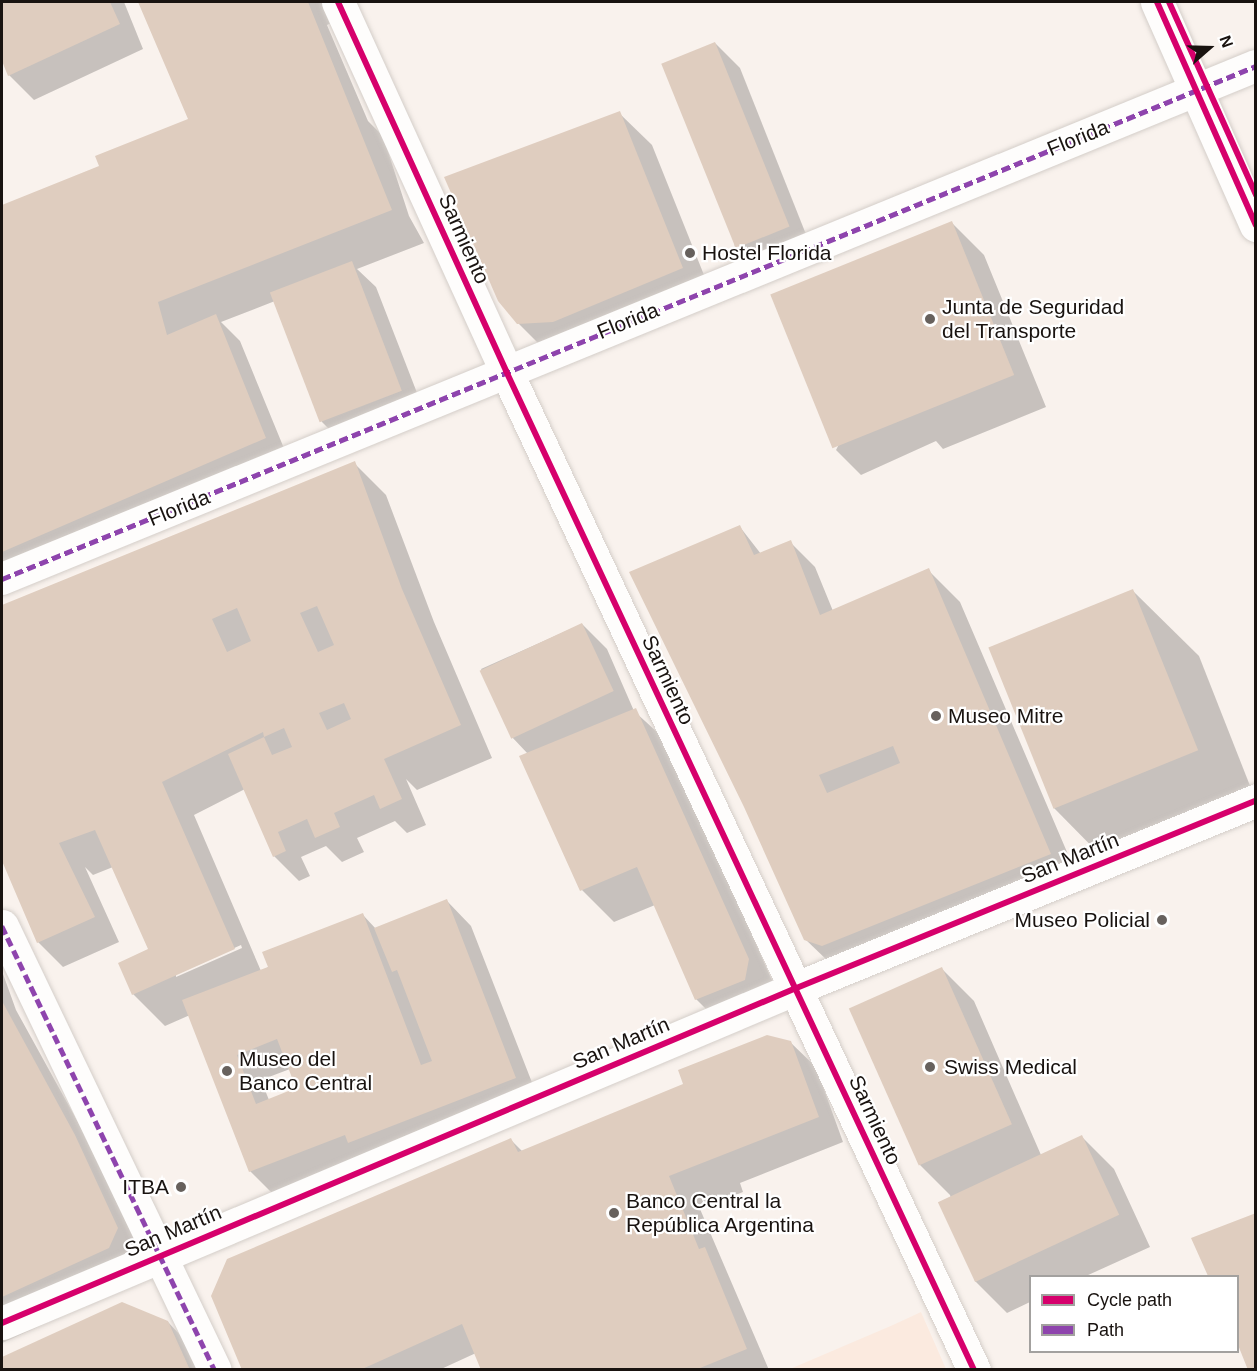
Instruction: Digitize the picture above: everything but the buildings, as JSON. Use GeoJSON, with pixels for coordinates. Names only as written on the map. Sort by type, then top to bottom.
{"type":"FeatureCollection","features":[{"type":"Feature","properties":{"kind":"street","name":"Sarmiento"},"geometry":{"type":"LineString","coordinates":[[338,2],[506,371],[974,1370]]}},
{"type":"Feature","properties":{"kind":"street"},"geometry":{"type":"LineString","coordinates":[[1157,2],[1256,225]]}},
{"type":"Feature","properties":{"kind":"street","name":"Florida"},"geometry":{"type":"LineString","coordinates":[[2,579],[1256,66]]}},
{"type":"Feature","properties":{"kind":"street","name":"San Martín"},"geometry":{"type":"LineString","coordinates":[[2,1323],[794,988],[1256,800]]}},
{"type":"Feature","properties":{"kind":"street"},"geometry":{"type":"LineString","coordinates":[[2,926],[215,1370]]}},
{"type":"Feature","properties":{"kind":"shaded area"},"geometry":{"type":"Polygon","coordinates":[[[921,1312],[946,1369],[790,1369],[893,1325],[921,1312]]]}},
{"type":"Feature","properties":{"kind":"marked path"},"geometry":{"type":"LineString","coordinates":[[2,579],[1256,66]]}},
{"type":"Feature","properties":{"kind":"marked path"},"geometry":{"type":"LineString","coordinates":[[2,926],[215,1370]]}},
{"type":"Feature","properties":{"kind":"cycle path"},"geometry":{"type":"LineString","coordinates":[[338,2],[506,371],[974,1370]]}},
{"type":"Feature","properties":{"kind":"cycle path"},"geometry":{"type":"LineString","coordinates":[[1157,2],[1256,225]]}},
{"type":"Feature","properties":{"kind":"cycle path"},"geometry":{"type":"LineString","coordinates":[[1169,2],[1256,195]]}},
{"type":"Feature","properties":{"kind":"cycle path"},"geometry":{"type":"LineString","coordinates":[[2,1323],[794,989],[1256,800]]}},
{"type":"Feature","properties":{"kind":"place","name":"Hostel Florida"},"geometry":{"type":"Point","coordinates":[690,253]}},
{"type":"Feature","properties":{"kind":"place","name":"Junta de Seguridad del Transporte"},"geometry":{"type":"Point","coordinates":[930,319]}},
{"type":"Feature","properties":{"kind":"place","name":"Museo Mitre"},"geometry":{"type":"Point","coordinates":[936,716]}},
{"type":"Feature","properties":{"kind":"place","name":"Museo Policial"},"geometry":{"type":"Point","coordinates":[1162,920]}},
{"type":"Feature","properties":{"kind":"place","name":"Swiss Medical"},"geometry":{"type":"Point","coordinates":[930,1067]}},
{"type":"Feature","properties":{"kind":"place","name":"Museo del Banco Central"},"geometry":{"type":"Point","coordinates":[227,1071]}},
{"type":"Feature","properties":{"kind":"place","name":"ITBA"},"geometry":{"type":"Point","coordinates":[181,1187]}},
{"type":"Feature","properties":{"kind":"place","name":"Banco Central la República Argentina"},"geometry":{"type":"Point","coordinates":[614,1213]}}]}
